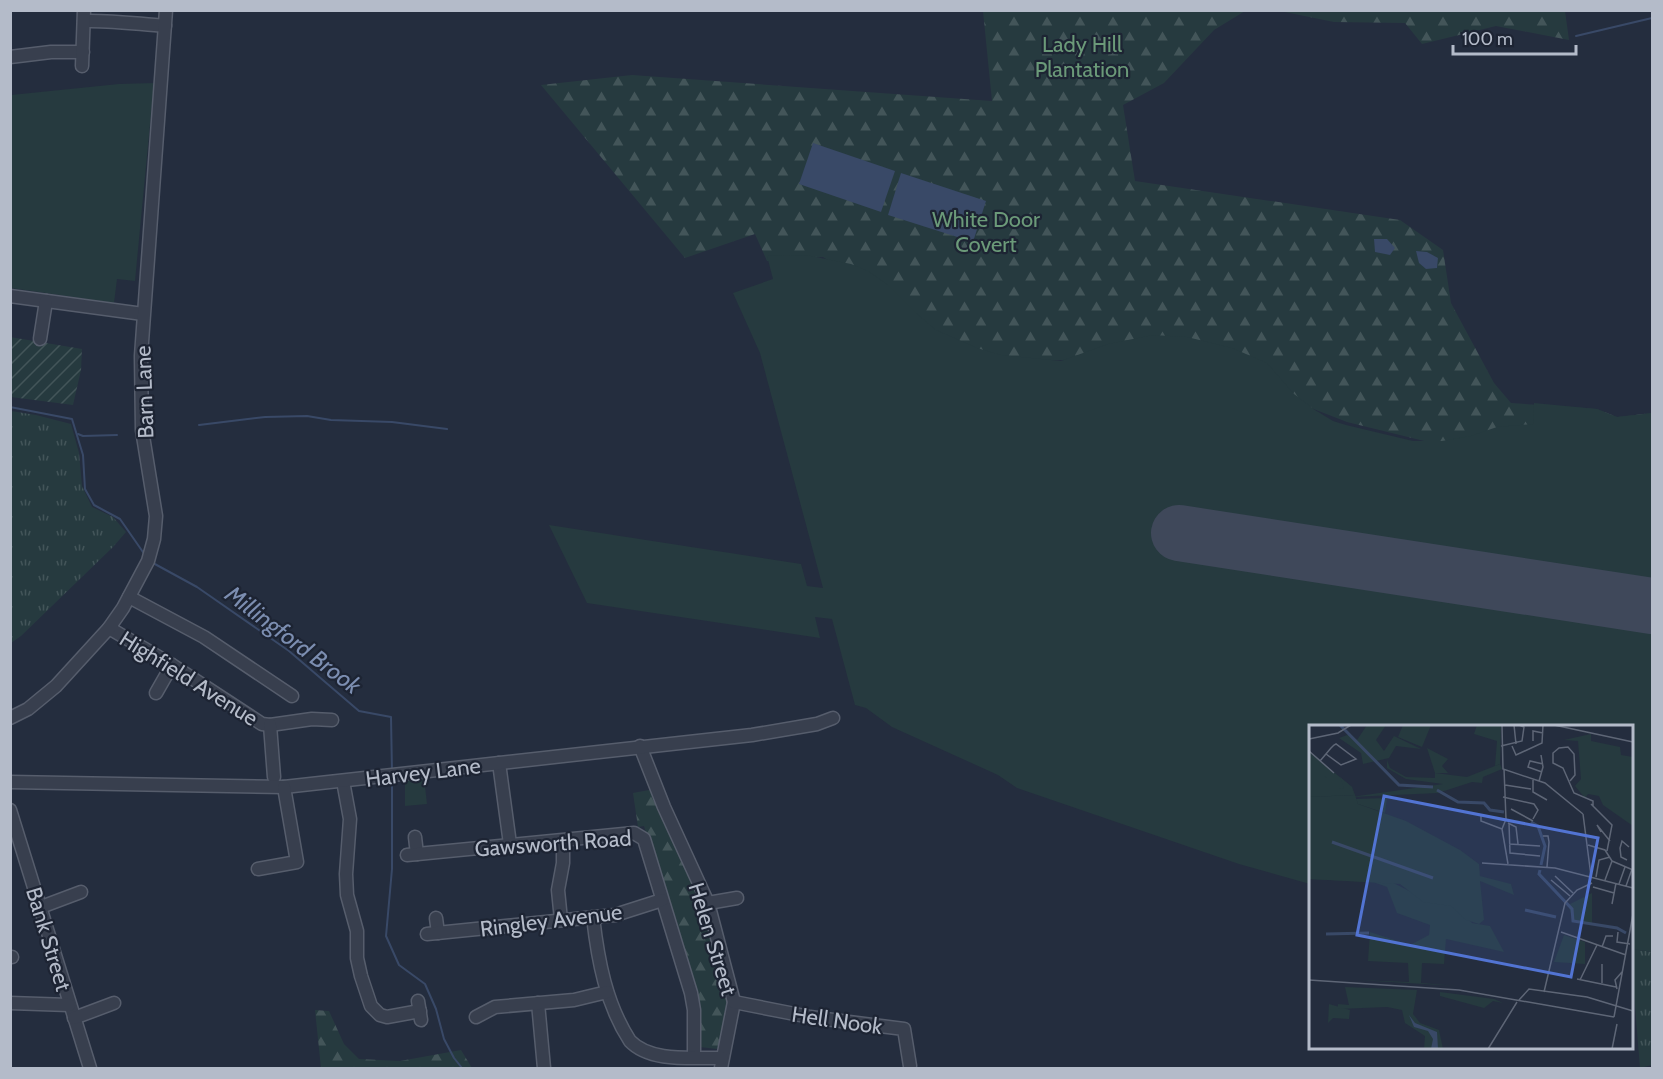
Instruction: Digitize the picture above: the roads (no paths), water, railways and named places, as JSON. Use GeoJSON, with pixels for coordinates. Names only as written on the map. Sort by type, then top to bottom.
{"type":"FeatureCollection","features":[{"type":"Feature","properties":{"kind":"street","name":"Barn Lane"},"geometry":{"type":"LineString","coordinates":[[10,718],[28,710],[56,686],[109,628],[129,597],[149,556],[156,516],[142,430],[140,401],[143,315],[166,10]]}},
{"type":"Feature","properties":{"kind":"street"},"geometry":{"type":"LineString","coordinates":[[82,66],[84,16],[165,26]]}},
{"type":"Feature","properties":{"kind":"street"},"geometry":{"type":"LineString","coordinates":[[10,57],[51,52],[82,52]]}},
{"type":"Feature","properties":{"kind":"street"},"geometry":{"type":"LineString","coordinates":[[10,296],[143,315]]}},
{"type":"Feature","properties":{"kind":"street"},"geometry":{"type":"LineString","coordinates":[[40,339],[46,301]]}},
{"type":"Feature","properties":{"kind":"street"},"geometry":{"type":"LineString","coordinates":[[129,597],[204,637],[292,696]]}},
{"type":"Feature","properties":{"kind":"street","name":"Highfield Avenue"},"geometry":{"type":"LineString","coordinates":[[109,628],[172,665],[262,724],[270,725]]}},
{"type":"Feature","properties":{"kind":"street"},"geometry":{"type":"LineString","coordinates":[[156,693],[172,665]]}},
{"type":"Feature","properties":{"kind":"street"},"geometry":{"type":"LineString","coordinates":[[280,688],[288,676]]}},
{"type":"Feature","properties":{"kind":"street","name":"Harvey Lane"},"geometry":{"type":"LineString","coordinates":[[10,782],[284,787],[752,735],[817,724],[833,718]]}},
{"type":"Feature","properties":{"kind":"street"},"geometry":{"type":"LineString","coordinates":[[274,777],[270,725],[312,719],[332,720]]}},
{"type":"Feature","properties":{"kind":"street","name":"Helen Street"},"geometry":{"type":"LineString","coordinates":[[640,746],[664,807],[708,903],[734,1002],[722,1063]]}},
{"type":"Feature","properties":{"kind":"street"},"geometry":{"type":"LineString","coordinates":[[499,763],[510,844]]}},
{"type":"Feature","properties":{"kind":"street"},"geometry":{"type":"LineString","coordinates":[[343,781],[350,830],[346,885],[357,931],[357,958],[371,1006],[380,1016],[387,1017],[420,1011]]}},
{"type":"Feature","properties":{"kind":"street"},"geometry":{"type":"LineString","coordinates":[[258,869],[297,862],[284,787]]}},
{"type":"Feature","properties":{"kind":"street","name":"Bank Street"},"geometry":{"type":"LineString","coordinates":[[10,810],[90,1068]]}},
{"type":"Feature","properties":{"kind":"street","name":"Gawsworth Road"},"geometry":{"type":"LineString","coordinates":[[415,837],[412,854],[634,833],[639,835],[644,839],[691,993],[694,1010],[693,1057]]}},
{"type":"Feature","properties":{"kind":"street"},"geometry":{"type":"LineString","coordinates":[[561,920],[558,890],[563,863],[563,841]]}},
{"type":"Feature","properties":{"kind":"street"},"geometry":{"type":"LineString","coordinates":[[40,907],[81,892]]}},
{"type":"Feature","properties":{"kind":"street"},"geometry":{"type":"LineString","coordinates":[[708,903],[737,898]]}},
{"type":"Feature","properties":{"kind":"street","name":"Ringley Avenue"},"geometry":{"type":"LineString","coordinates":[[436,918],[432,933],[593,917],[625,912],[662,900]]}},
{"type":"Feature","properties":{"kind":"street"},"geometry":{"type":"LineString","coordinates":[[593,917],[598,960],[607,992],[626,1035],[636,1048],[653,1054],[693,1057],[722,1063]]}},
{"type":"Feature","properties":{"kind":"street"},"geometry":{"type":"LineString","coordinates":[[476,1017],[495,1007],[574,1000],[607,992]]}},
{"type":"Feature","properties":{"kind":"street","name":"Hell Nook"},"geometry":{"type":"LineString","coordinates":[[734,1002],[810,1017],[904,1029],[910,1066]]}},
{"type":"Feature","properties":{"kind":"street"},"geometry":{"type":"LineString","coordinates":[[74,1018],[114,1003]]}},
{"type":"Feature","properties":{"kind":"street"},"geometry":{"type":"LineString","coordinates":[[538,1003],[543,1064]]}},
{"type":"Feature","properties":{"kind":"street"},"geometry":{"type":"LineString","coordinates":[[10,1004],[69,1005]]}},
{"type":"Feature","properties":{"kind":"water"},"geometry":{"type":"Polygon","coordinates":[[[813,143],[895,171],[881,212],[799,184],[813,143]]]}},
{"type":"Feature","properties":{"kind":"water"},"geometry":{"type":"Polygon","coordinates":[[[901,173],[986,201],[973,242],[888,215],[901,173]]]}},
{"type":"Feature","properties":{"kind":"water"},"geometry":{"type":"Polygon","coordinates":[[[1374,239],[1387,239],[1395,248],[1390,255],[1375,252],[1374,239]]]}},
{"type":"Feature","properties":{"kind":"water"},"geometry":{"type":"Polygon","coordinates":[[[1416,251],[1427,252],[1438,258],[1437,268],[1426,269],[1419,263],[1416,251]]]}},
{"type":"Feature","properties":{"kind":"waterway"},"geometry":{"type":"LineString","coordinates":[[1576,36],[1652,18]]}},
{"type":"Feature","properties":{"kind":"waterway","name":"Millingford Brook"},"geometry":{"type":"LineString","coordinates":[[10,407],[72,419],[83,455],[85,489],[94,505],[120,519],[145,555]]}},
{"type":"Feature","properties":{"kind":"waterway"},"geometry":{"type":"LineString","coordinates":[[199,425],[265,417],[307,416],[331,420],[392,422],[447,429]]}},
{"type":"Feature","properties":{"kind":"waterway"},"geometry":{"type":"LineString","coordinates":[[78,434],[83,436],[117,435]]}},
{"type":"Feature","properties":{"kind":"waterway","name":"Millingford Brook"},"geometry":{"type":"LineString","coordinates":[[153,563],[197,587],[289,651],[359,711],[391,717],[392,772]]}},
{"type":"Feature","properties":{"kind":"waterway","name":"Millingford Brook"},"geometry":{"type":"LineString","coordinates":[[392,781],[392,869],[386,936],[399,965],[425,984],[436,1009],[444,1039],[462,1068]]}},
{"type":"Feature","properties":{"kind":"park label","name":"Lady Hill Plantation"},"geometry":{"type":"Point","coordinates":[1082,56]}},
{"type":"Feature","properties":{"kind":"park label","name":"White Door Covert"},"geometry":{"type":"Point","coordinates":[986,232]}}]}
